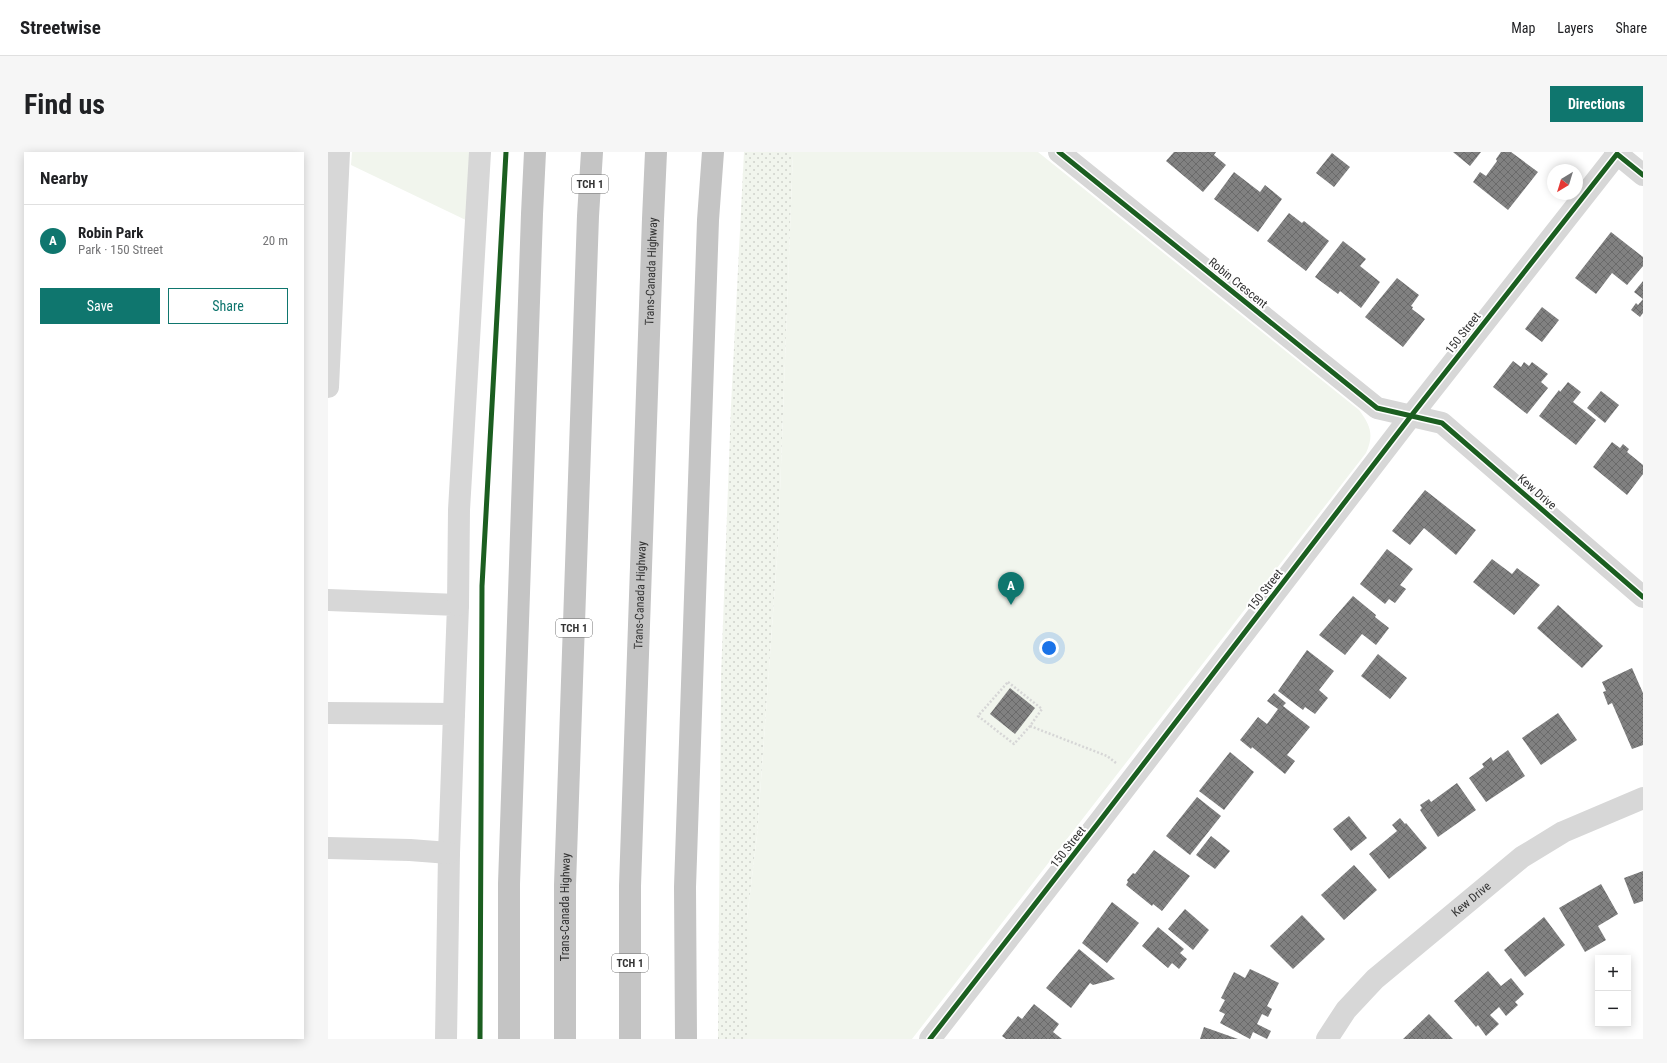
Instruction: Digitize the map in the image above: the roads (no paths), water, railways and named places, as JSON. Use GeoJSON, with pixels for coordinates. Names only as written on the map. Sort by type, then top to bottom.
{"type":"FeatureCollection","features":[{"type":"Feature","properties":{"kind":"highway"},"geometry":{"type":"LineString","coordinates":[[509,1039],[509,884],[531,222],[535,152]]}},
{"type":"Feature","properties":{"kind":"highway","name":"Trans-Canada Highway"},"geometry":{"type":"LineString","coordinates":[[565,1039],[566,877],[587,232],[592,152]]}},
{"type":"Feature","properties":{"kind":"highway","name":"Trans-Canada Highway"},"geometry":{"type":"LineString","coordinates":[[630,1039],[630,878],[652,219],[656,152]]}},
{"type":"Feature","properties":{"kind":"highway"},"geometry":{"type":"LineString","coordinates":[[686,1039],[685,887],[708,228],[713,152]]}},
{"type":"Feature","properties":{"kind":"street"},"geometry":{"type":"LineString","coordinates":[[328,387],[339,152]]}},
{"type":"Feature","properties":{"kind":"street"},"geometry":{"type":"LineString","coordinates":[[446,1039],[449,853],[458,605],[459,510],[480,152]]}},
{"type":"Feature","properties":{"kind":"street","name":"Robin Crescent"},"geometry":{"type":"LineString","coordinates":[[1059,152],[1377,408],[1411,416]]}},
{"type":"Feature","properties":{"kind":"street"},"geometry":{"type":"LineString","coordinates":[[1616,153],[1643,174]]}},
{"type":"Feature","properties":{"kind":"street","name":"150 Street"},"geometry":{"type":"LineString","coordinates":[[930,1039],[1100,822],[1411,416],[1616,153]]}},
{"type":"Feature","properties":{"kind":"street","name":"Kew Drive"},"geometry":{"type":"LineString","coordinates":[[1411,416],[1442,423],[1643,597]]}},
{"type":"Feature","properties":{"kind":"street"},"geometry":{"type":"LineString","coordinates":[[328,600],[458,605]]}},
{"type":"Feature","properties":{"kind":"street"},"geometry":{"type":"LineString","coordinates":[[328,713],[454,714]]}},
{"type":"Feature","properties":{"kind":"street","name":"Kew Drive"},"geometry":{"type":"LineString","coordinates":[[1327,1039],[1346,1010],[1375,978],[1522,857],[1563,832],[1643,798]]}},
{"type":"Feature","properties":{"kind":"street"},"geometry":{"type":"LineString","coordinates":[[328,848],[410,850],[449,853]]}},
{"type":"Feature","properties":{"kind":"place","name":"Robin Park"},"geometry":{"type":"Point","coordinates":[1011,605]}}]}
